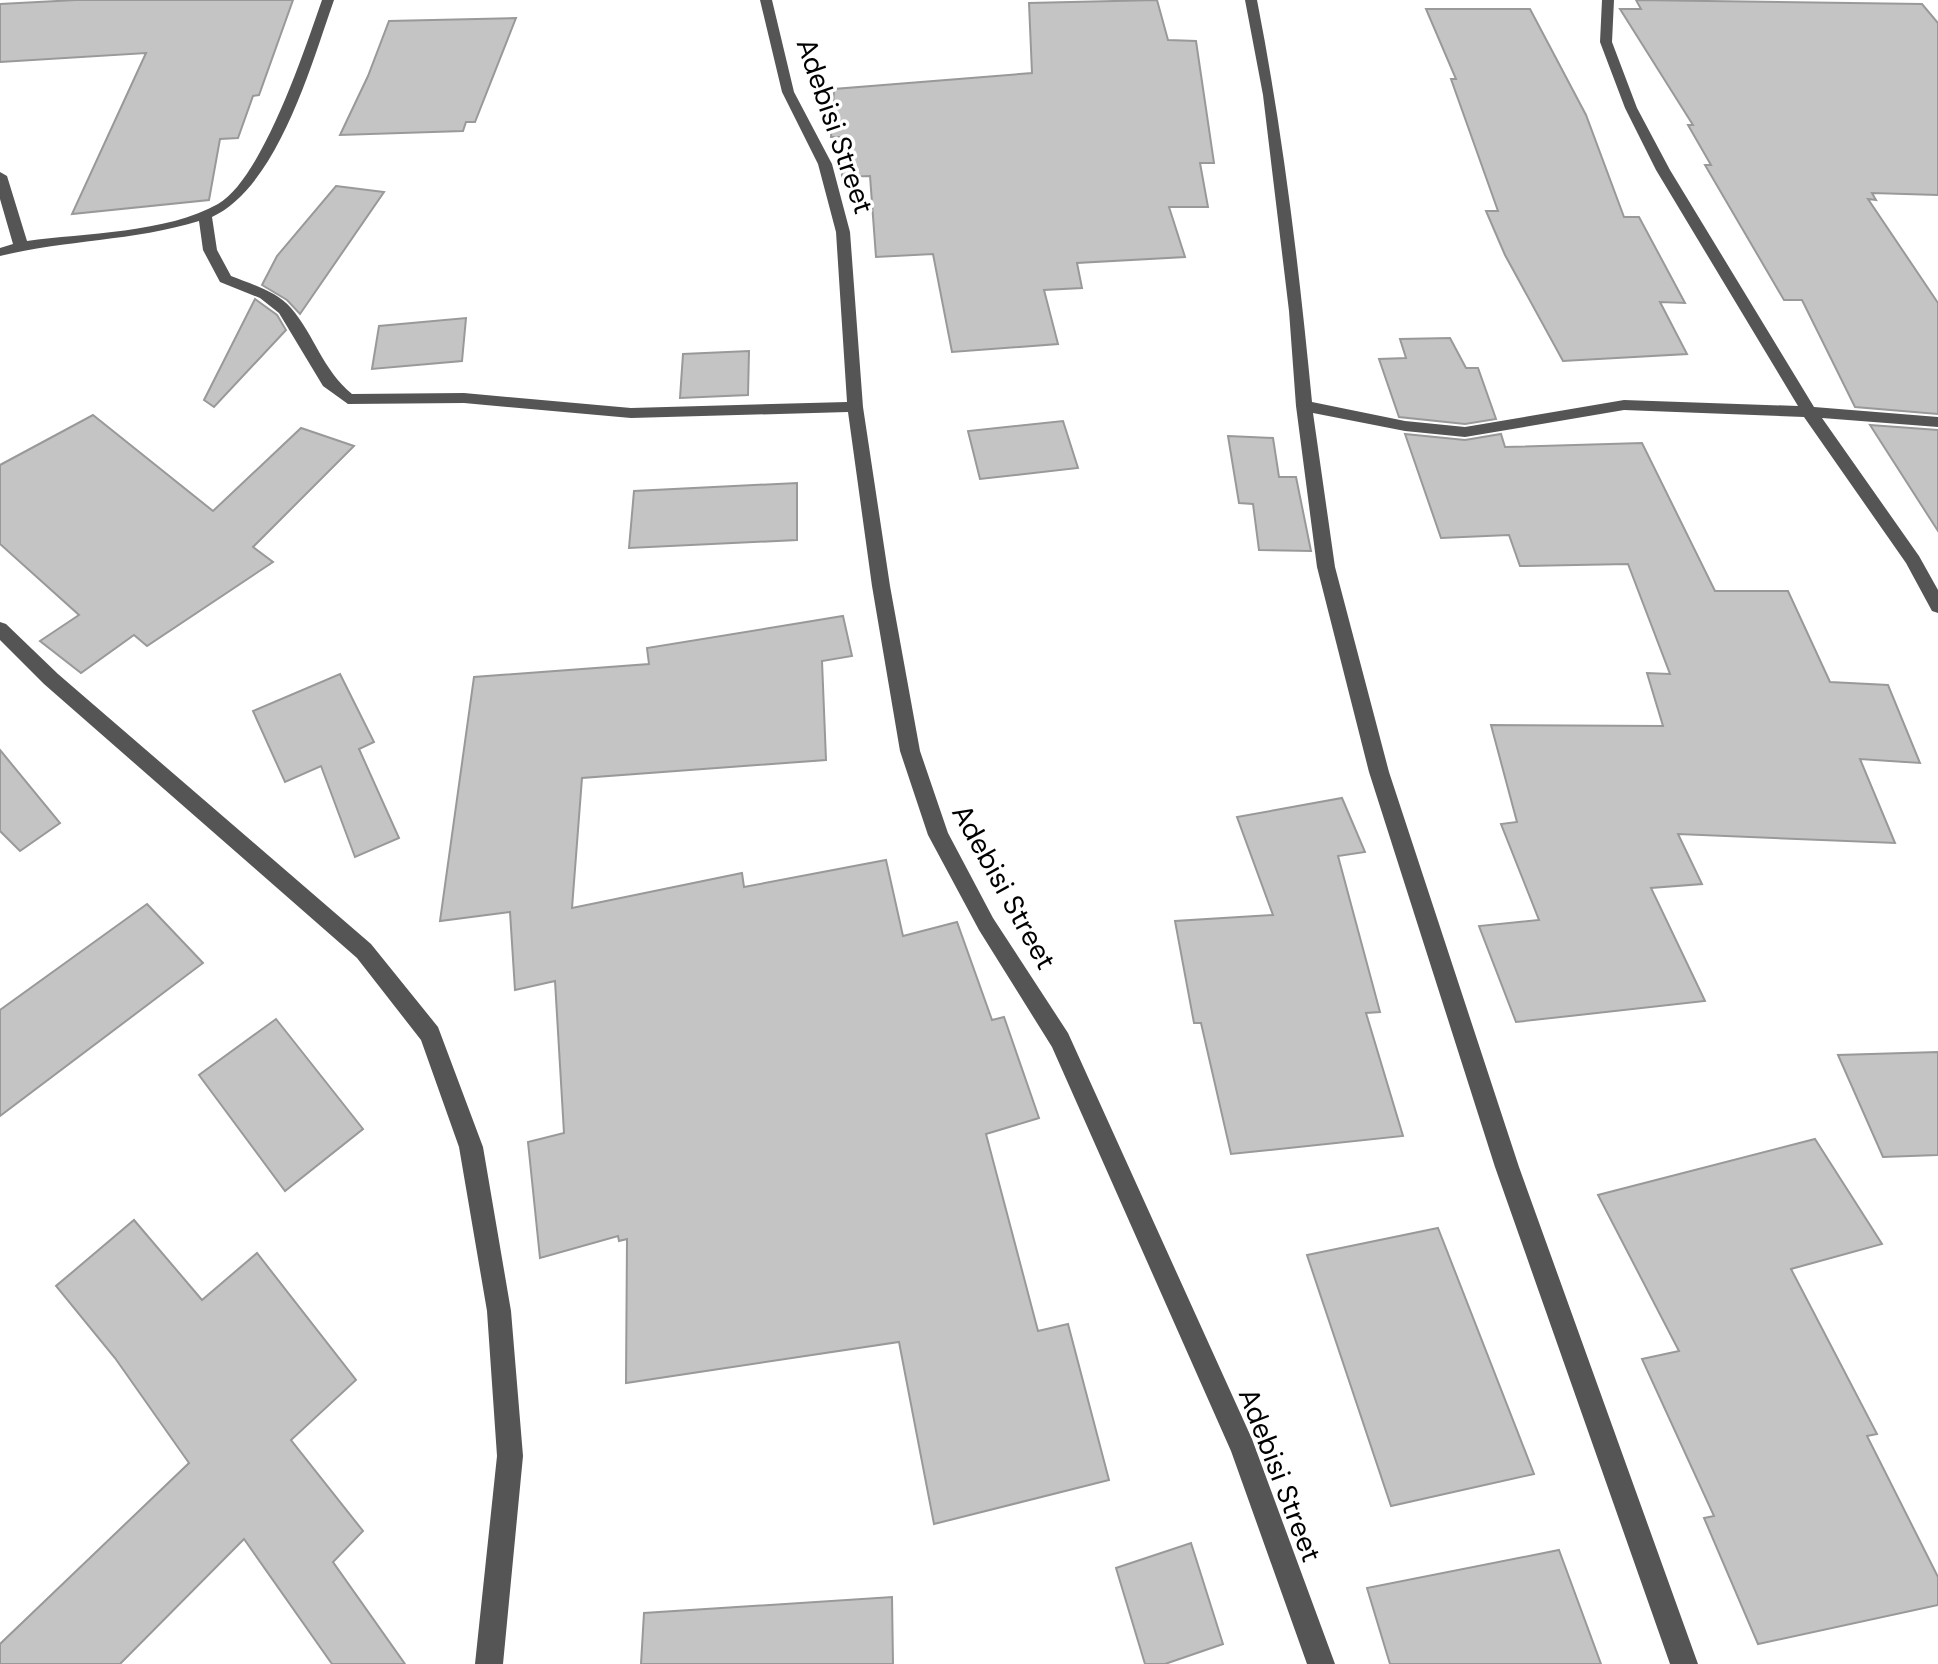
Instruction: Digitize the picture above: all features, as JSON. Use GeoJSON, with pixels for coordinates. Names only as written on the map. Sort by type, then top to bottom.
{"type":"FeatureCollection","features":[{"type":"Feature","properties":{"kind":"street"},"geometry":{"type":"LineString","coordinates":[[0,252],[21,246],[176,223],[227,205],[248,183],[302,74],[328,0]]}},
{"type":"Feature","properties":{"kind":"street","name":"Adebisi Street"},"geometry":{"type":"LineString","coordinates":[[766,0],[788,92],[825,164],[843,232],[855,407],[881,586],[910,751],[938,835],[986,924],[1060,1040],[1243,1448],[1321,1664]]}},
{"type":"Feature","properties":{"kind":"street"},"geometry":{"type":"LineString","coordinates":[[1251,0],[1269,95],[1296,311],[1304,406],[1326,567],[1379,772],[1507,1167],[1684,1664]]}},
{"type":"Feature","properties":{"kind":"street"},"geometry":{"type":"LineString","coordinates":[[1608,0],[1606,42],[1631,108],[1663,170],[1809,412],[1913,560],[1938,606]]}},
{"type":"Feature","properties":{"kind":"street"},"geometry":{"type":"LineString","coordinates":[[0,176],[21,246]]}},
{"type":"Feature","properties":{"kind":"street"},"geometry":{"type":"LineString","coordinates":[[205,215],[210,250],[225,279],[265,295],[285,310],[328,382],[348,399],[464,398],[631,413],[855,407]]}},
{"type":"Feature","properties":{"kind":"street"},"geometry":{"type":"LineString","coordinates":[[1304,406],[1405,426],[1465,432],[1624,405],[1809,412],[1938,422]]}},
{"type":"Feature","properties":{"kind":"street"},"geometry":{"type":"LineString","coordinates":[[0,629],[51,679],[364,951],[430,1034],[471,1147],[499,1311],[510,1456],[489,1664]]}},
{"type":"Feature","properties":{"kind":"building"},"geometry":{"type":"Polygon","coordinates":[[[76,0],[293,0],[259,95],[253,96],[238,138],[220,139],[209,200],[72,214],[146,53],[0,62],[0,4],[76,0]]]}},
{"type":"Feature","properties":{"kind":"building"},"geometry":{"type":"Polygon","coordinates":[[[1157,0],[1168,40],[1196,41],[1214,163],[1200,163],[1208,207],[1169,207],[1185,257],[1077,263],[1082,288],[1044,290],[1058,344],[952,352],[933,254],[876,257],[870,176],[842,177],[840,137],[831,137],[834,89],[1032,73],[1029,3],[1157,0]]]}},
{"type":"Feature","properties":{"kind":"building"},"geometry":{"type":"Polygon","coordinates":[[[1636,0],[1922,4],[1938,23],[1938,195],[1872,193],[1876,200],[1868,199],[1938,303],[1938,414],[1855,407],[1802,300],[1784,300],[1705,165],[1711,165],[1688,125],[1693,125],[1620,9],[1641,9],[1636,0]]]}},
{"type":"Feature","properties":{"kind":"building"},"geometry":{"type":"Polygon","coordinates":[[[1426,9],[1530,9],[1586,115],[1624,217],[1639,217],[1685,303],[1660,302],[1687,354],[1563,361],[1505,255],[1486,211],[1498,211],[1451,79],[1456,79],[1426,9]]]}},
{"type":"Feature","properties":{"kind":"building"},"geometry":{"type":"Polygon","coordinates":[[[516,18],[475,122],[466,122],[463,131],[340,135],[368,76],[389,21],[516,18]]]}},
{"type":"Feature","properties":{"kind":"building"},"geometry":{"type":"Polygon","coordinates":[[[336,186],[384,192],[300,314],[287,300],[262,285],[277,256],[336,186]]]}},
{"type":"Feature","properties":{"kind":"building"},"geometry":{"type":"Polygon","coordinates":[[[255,299],[277,315],[286,330],[214,407],[204,400],[255,299]]]}},
{"type":"Feature","properties":{"kind":"building"},"geometry":{"type":"Polygon","coordinates":[[[466,318],[462,361],[372,369],[379,326],[466,318]]]}},
{"type":"Feature","properties":{"kind":"building"},"geometry":{"type":"Polygon","coordinates":[[[1450,338],[1466,368],[1478,368],[1496,419],[1465,424],[1399,417],[1379,359],[1406,358],[1400,339],[1450,338]]]}},
{"type":"Feature","properties":{"kind":"building"},"geometry":{"type":"Polygon","coordinates":[[[749,351],[748,395],[680,398],[683,354],[749,351]]]}},
{"type":"Feature","properties":{"kind":"building"},"geometry":{"type":"Polygon","coordinates":[[[93,415],[213,511],[301,428],[354,446],[253,547],[273,562],[147,646],[134,635],[81,673],[40,641],[79,615],[0,544],[0,465],[93,415]]]}},
{"type":"Feature","properties":{"kind":"building"},"geometry":{"type":"Polygon","coordinates":[[[1063,421],[1078,468],[980,479],[968,431],[1063,421]]]}},
{"type":"Feature","properties":{"kind":"building"},"geometry":{"type":"Polygon","coordinates":[[[1870,425],[1938,430],[1938,531],[1870,425]]]}},
{"type":"Feature","properties":{"kind":"building"},"geometry":{"type":"Polygon","coordinates":[[[1405,434],[1465,440],[1501,434],[1505,447],[1642,443],[1715,591],[1788,591],[1830,682],[1888,685],[1920,763],[1860,759],[1895,843],[1678,834],[1702,884],[1651,888],[1705,1001],[1516,1022],[1479,926],[1539,920],[1501,824],[1517,822],[1491,725],[1663,726],[1647,673],[1670,674],[1628,564],[1520,566],[1509,535],[1441,538],[1405,434]]]}},
{"type":"Feature","properties":{"kind":"building"},"geometry":{"type":"Polygon","coordinates":[[[1228,436],[1273,438],[1279,477],[1296,477],[1311,551],[1259,550],[1253,504],[1239,503],[1228,436]]]}},
{"type":"Feature","properties":{"kind":"building"},"geometry":{"type":"Polygon","coordinates":[[[797,483],[797,540],[629,548],[634,491],[797,483]]]}},
{"type":"Feature","properties":{"kind":"building"},"geometry":{"type":"Polygon","coordinates":[[[843,616],[852,656],[822,661],[826,760],[582,778],[572,908],[742,873],[744,887],[886,860],[903,936],[957,922],[992,1020],[1004,1017],[1039,1118],[986,1134],[1038,1331],[1068,1324],[1109,1480],[934,1524],[899,1342],[626,1383],[627,1239],[619,1241],[618,1236],[540,1258],[528,1142],[564,1133],[555,981],[515,990],[510,912],[440,921],[474,677],[649,664],[647,648],[843,616]]]}},
{"type":"Feature","properties":{"kind":"building"},"geometry":{"type":"Polygon","coordinates":[[[340,674],[374,742],[359,749],[399,838],[355,857],[321,766],[285,782],[253,711],[340,674]]]}},
{"type":"Feature","properties":{"kind":"building"},"geometry":{"type":"Polygon","coordinates":[[[0,750],[60,823],[20,851],[0,831],[0,750]]]}},
{"type":"Feature","properties":{"kind":"building"},"geometry":{"type":"Polygon","coordinates":[[[1342,798],[1365,852],[1338,856],[1380,1012],[1366,1013],[1403,1136],[1231,1154],[1201,1023],[1194,1023],[1175,921],[1273,915],[1237,817],[1342,798]]]}},
{"type":"Feature","properties":{"kind":"building"},"geometry":{"type":"Polygon","coordinates":[[[147,904],[203,963],[0,1116],[0,1010],[147,904]]]}},
{"type":"Feature","properties":{"kind":"building"},"geometry":{"type":"Polygon","coordinates":[[[276,1019],[363,1129],[285,1191],[199,1075],[276,1019]]]}},
{"type":"Feature","properties":{"kind":"building"},"geometry":{"type":"Polygon","coordinates":[[[1938,1052],[1938,1155],[1883,1157],[1838,1055],[1938,1052]]]}},
{"type":"Feature","properties":{"kind":"building"},"geometry":{"type":"Polygon","coordinates":[[[1815,1139],[1882,1244],[1791,1269],[1877,1434],[1867,1436],[1938,1577],[1938,1605],[1758,1644],[1704,1518],[1714,1516],[1642,1359],[1679,1351],[1598,1195],[1815,1139]]]}},
{"type":"Feature","properties":{"kind":"building"},"geometry":{"type":"Polygon","coordinates":[[[134,1220],[202,1300],[257,1253],[356,1380],[291,1440],[363,1531],[333,1562],[405,1664],[332,1664],[244,1539],[120,1664],[0,1664],[0,1644],[189,1463],[115,1358],[56,1286],[134,1220]]]}},
{"type":"Feature","properties":{"kind":"building"},"geometry":{"type":"Polygon","coordinates":[[[1438,1228],[1534,1474],[1391,1506],[1307,1255],[1438,1228]]]}},
{"type":"Feature","properties":{"kind":"building"},"geometry":{"type":"Polygon","coordinates":[[[1191,1543],[1223,1644],[1165,1664],[1145,1664],[1116,1568],[1191,1543]]]}},
{"type":"Feature","properties":{"kind":"building"},"geometry":{"type":"Polygon","coordinates":[[[1559,1550],[1601,1664],[1390,1664],[1367,1588],[1559,1550]]]}},
{"type":"Feature","properties":{"kind":"building"},"geometry":{"type":"Polygon","coordinates":[[[892,1597],[893,1664],[641,1664],[644,1613],[892,1597]]]}}]}
